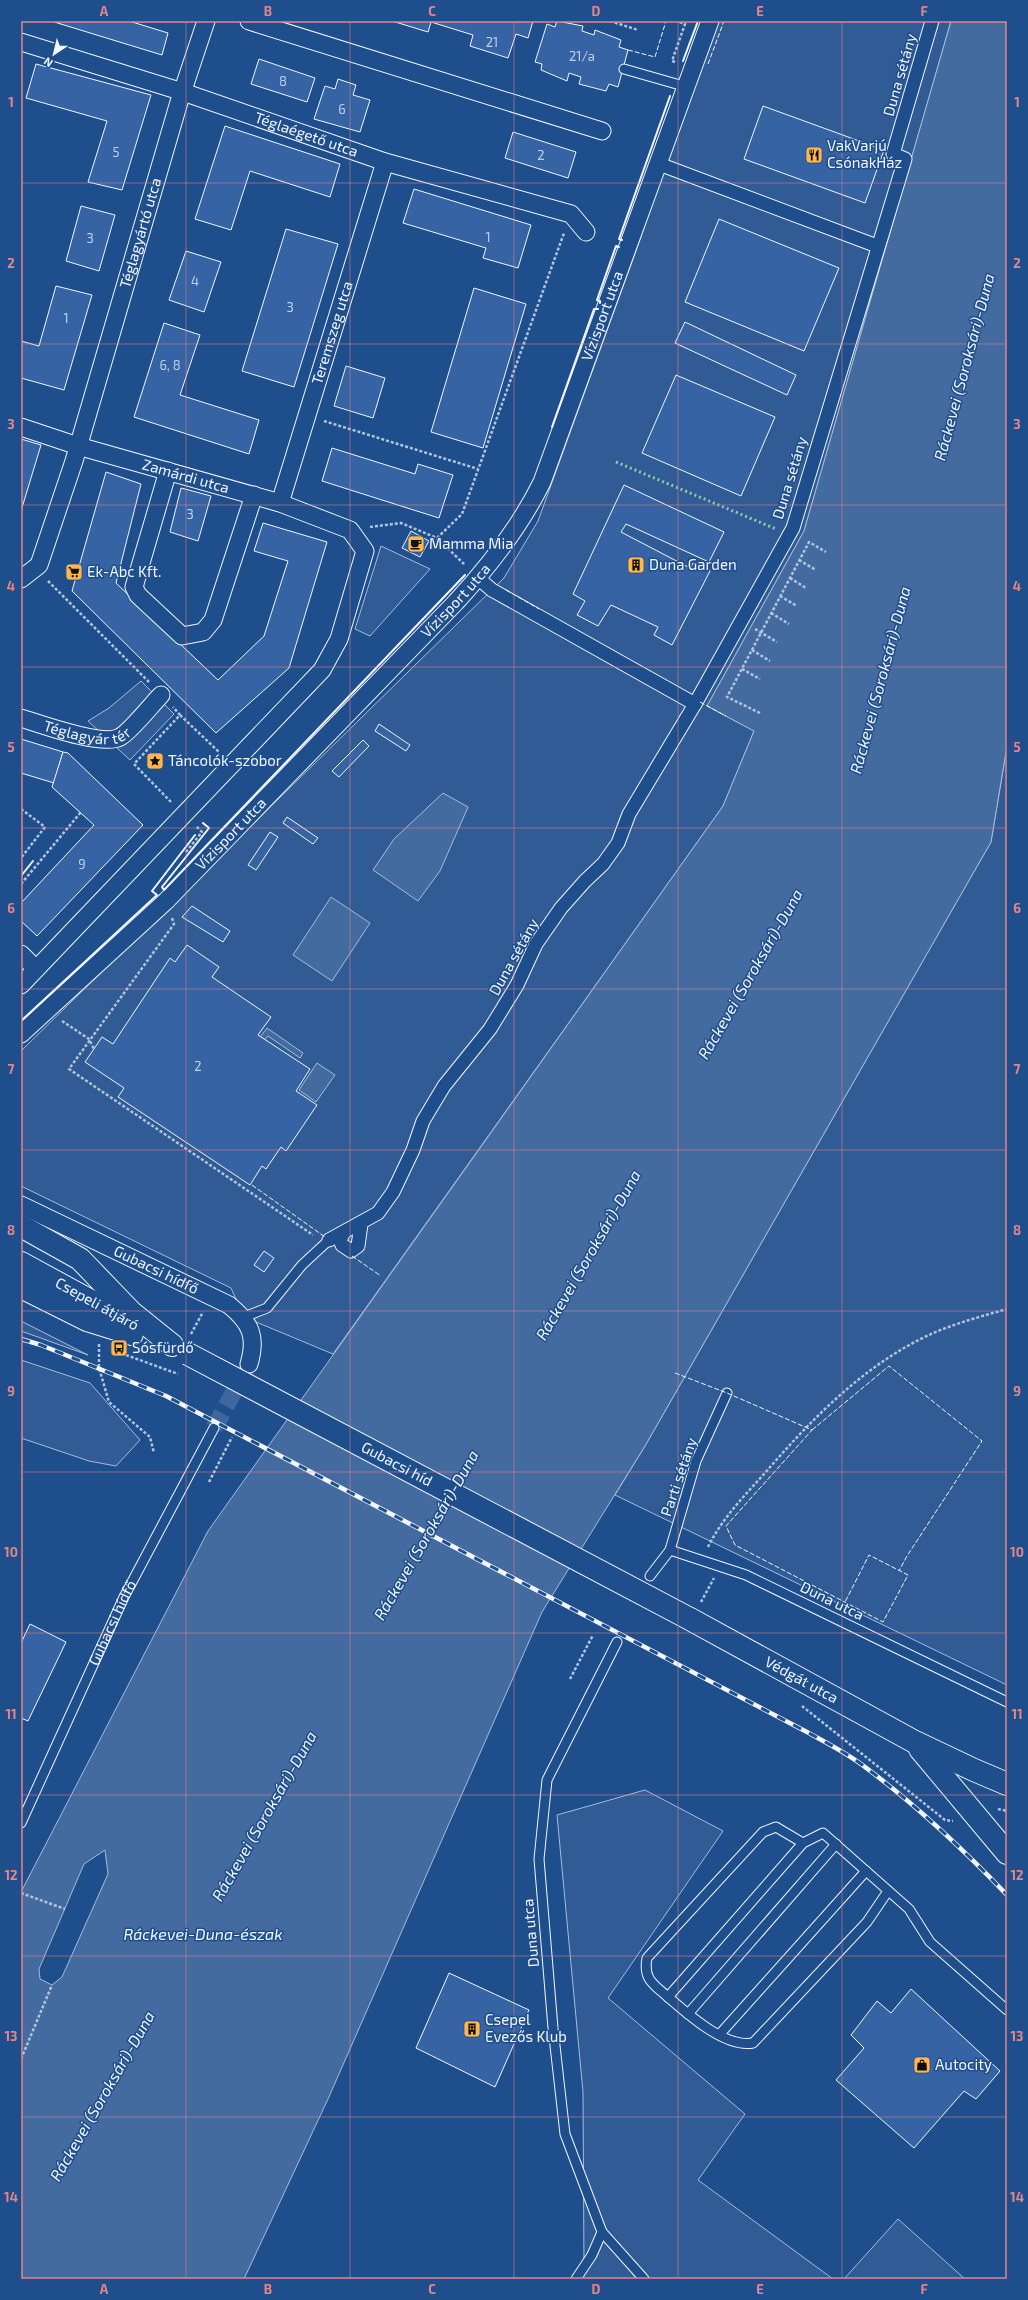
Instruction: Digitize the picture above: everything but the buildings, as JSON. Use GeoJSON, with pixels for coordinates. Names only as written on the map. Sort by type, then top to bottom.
{"type":"FeatureCollection","features":[{"type":"Feature","properties":{"kind":"main road"},"geometry":{"type":"LineString","coordinates":[[21,1226],[80,1259],[131,1312],[180,1350]]}},
{"type":"Feature","properties":{"kind":"main road","name":"Csepeli átjáró"},"geometry":{"type":"LineString","coordinates":[[21,1263],[180,1350]]}},
{"type":"Feature","properties":{"kind":"main road","name":"Csepeli átjáró"},"geometry":{"type":"LineString","coordinates":[[23,1289],[86,1320],[180,1350]]}},
{"type":"Feature","properties":{"kind":"main road","name":"Gubacsi híd"},"geometry":{"type":"LineString","coordinates":[[180,1350],[695,1611]]}},
{"type":"Feature","properties":{"kind":"main road","name":"Védgát utca"},"geometry":{"type":"LineString","coordinates":[[695,1611],[913,1741],[1007,1784]]}},
{"type":"Feature","properties":{"kind":"main road","name":"Védgát utca"},"geometry":{"type":"LineString","coordinates":[[913,1741],[975,1812],[1007,1853]]}},
{"type":"Feature","properties":{"kind":"street","name":"Téglagyártó utca"},"geometry":{"type":"LineString","coordinates":[[78,446],[183,92],[206,21]]}},
{"type":"Feature","properties":{"kind":"street"},"geometry":{"type":"LineString","coordinates":[[249,21],[602,131]]}},
{"type":"Feature","properties":{"kind":"street","name":"Vízisport utca"},"geometry":{"type":"LineString","coordinates":[[21,1034],[166,901],[478,578],[527,512],[542,482],[710,21]]}},
{"type":"Feature","properties":{"kind":"street","name":"Duna sétány"},"geometry":{"type":"LineString","coordinates":[[327,1241],[361,1224],[378,1213],[393,1192],[413,1150],[422,1121],[444,1086],[490,1029],[518,985],[536,944],[561,908],[585,881],[603,864],[618,843],[629,814],[695,704],[793,528],[877,246],[905,159],[893,154],[932,21]]}},
{"type":"Feature","properties":{"kind":"street","name":"Téglaégető utca"},"geometry":{"type":"LineString","coordinates":[[22,43],[183,92],[385,162],[571,214]]}},
{"type":"Feature","properties":{"kind":"street","name":"Teremszeg utca"},"geometry":{"type":"LineString","coordinates":[[280,503],[385,162]]}},
{"type":"Feature","properties":{"kind":"street"},"geometry":{"type":"LineString","coordinates":[[659,164],[877,246]]}},
{"type":"Feature","properties":{"kind":"street"},"geometry":{"type":"LineString","coordinates":[[571,214],[586,232]]}},
{"type":"Feature","properties":{"kind":"street","name":"Zamárdi utca"},"geometry":{"type":"LineString","coordinates":[[21,427],[78,446],[280,503],[350,530]]}},
{"type":"Feature","properties":{"kind":"street"},"geometry":{"type":"LineString","coordinates":[[21,579],[39,565],[78,446]]}},
{"type":"Feature","properties":{"kind":"street"},"geometry":{"type":"LineString","coordinates":[[168,471],[134,587],[138,595],[182,636],[204,632],[213,620],[254,495]]}},
{"type":"Feature","properties":{"kind":"street"},"geometry":{"type":"LineString","coordinates":[[21,985],[322,670],[339,639],[365,551],[350,530]]}},
{"type":"Feature","properties":{"kind":"street"},"geometry":{"type":"LineString","coordinates":[[478,578],[492,590],[695,704]]}},
{"type":"Feature","properties":{"kind":"street","name":"Téglagyár tér"},"geometry":{"type":"LineString","coordinates":[[21,718],[70,733],[108,740],[120,737],[162,695]]}},
{"type":"Feature","properties":{"kind":"street"},"geometry":{"type":"LineString","coordinates":[[21,954],[36,969]]}},
{"type":"Feature","properties":{"kind":"street","name":"Gubacsi hídfő"},"geometry":{"type":"LineString","coordinates":[[21,1205],[229,1305],[244,1317],[252,1336],[254,1348],[248,1364]]}},
{"type":"Feature","properties":{"kind":"street"},"geometry":{"type":"LineString","coordinates":[[344,1232],[340,1240],[342,1245],[351,1251],[358,1246],[361,1224]]}},
{"type":"Feature","properties":{"kind":"lane"},"geometry":{"type":"LineString","coordinates":[[624,68],[687,87]]}},
{"type":"Feature","properties":{"kind":"lane"},"geometry":{"type":"LineString","coordinates":[[244,1317],[267,1308],[302,1265],[327,1241]]}},
{"type":"Feature","properties":{"kind":"lane","name":"Parti sétány"},"geometry":{"type":"LineString","coordinates":[[670,1550],[696,1460],[727,1393]]}},
{"type":"Feature","properties":{"kind":"lane","name":"Gubacsi hídfő"},"geometry":{"type":"LineString","coordinates":[[21,1823],[124,1597],[214,1428]]}},
{"type":"Feature","properties":{"kind":"lane"},"geometry":{"type":"LineString","coordinates":[[650,1576],[670,1550]]}},
{"type":"Feature","properties":{"kind":"lane","name":"Duna utca"},"geometry":{"type":"LineString","coordinates":[[670,1550],[702,1559],[746,1575],[1007,1702]]}},
{"type":"Feature","properties":{"kind":"lane","name":"Duna utca"},"geometry":{"type":"LineString","coordinates":[[617,1642],[547,1780],[539,1859],[553,2028],[565,2134],[602,2232],[644,2279]]}},
{"type":"Feature","properties":{"kind":"lane"},"geometry":{"type":"LineString","coordinates":[[803,1844],[776,1827],[763,1832],[647,1958],[645,1969],[650,1982],[688,2014],[719,2035],[742,2045],[753,2043],[867,1922],[888,1891]]}},
{"type":"Feature","properties":{"kind":"lane"},"geometry":{"type":"LineString","coordinates":[[668,1997],[803,1844],[823,1833],[909,1909],[930,1942],[1007,2010]]}},
{"type":"Feature","properties":{"kind":"lane"},"geometry":{"type":"LineString","coordinates":[[688,2014],[836,1844]]}},
{"type":"Feature","properties":{"kind":"lane"},"geometry":{"type":"LineString","coordinates":[[719,2035],[866,1871]]}},
{"type":"Feature","properties":{"kind":"lane"},"geometry":{"type":"LineString","coordinates":[[576,2279],[592,2255],[602,2232]]}},
{"type":"Feature","properties":{"kind":"path"},"geometry":{"type":"LineString","coordinates":[[610,21],[638,30]]}},
{"type":"Feature","properties":{"kind":"path"},"geometry":{"type":"LineString","coordinates":[[437,538],[462,514],[571,214]]}},
{"type":"Feature","properties":{"kind":"path"},"geometry":{"type":"LineString","coordinates":[[308,416],[478,469]]}},
{"type":"Feature","properties":{"kind":"path"},"geometry":{"type":"LineString","coordinates":[[350,530],[401,523],[437,538],[449,550]]}},
{"type":"Feature","properties":{"kind":"path"},"geometry":{"type":"LineString","coordinates":[[760,713],[727,697],[809,542],[826,552]]}},
{"type":"Feature","properties":{"kind":"path"},"geometry":{"type":"LineString","coordinates":[[800,560],[816,570]]}},
{"type":"Feature","properties":{"kind":"path"},"geometry":{"type":"LineString","coordinates":[[790,578],[806,588]]}},
{"type":"Feature","properties":{"kind":"path"},"geometry":{"type":"LineString","coordinates":[[47,580],[143,676]]}},
{"type":"Feature","properties":{"kind":"path"},"geometry":{"type":"LineString","coordinates":[[780,596],[797,606]]}},
{"type":"Feature","properties":{"kind":"path"},"geometry":{"type":"LineString","coordinates":[[771,613],[789,624]]}},
{"type":"Feature","properties":{"kind":"path"},"geometry":{"type":"LineString","coordinates":[[741,621],[777,642]]}},
{"type":"Feature","properties":{"kind":"path"},"geometry":{"type":"LineString","coordinates":[[752,650],[770,661]]}},
{"type":"Feature","properties":{"kind":"path"},"geometry":{"type":"LineString","coordinates":[[742,669],[760,679]]}},
{"type":"Feature","properties":{"kind":"path"},"geometry":{"type":"LineString","coordinates":[[180,715],[207,741]]}},
{"type":"Feature","properties":{"kind":"path"},"geometry":{"type":"LineString","coordinates":[[134,764],[171,803]]}},
{"type":"Feature","properties":{"kind":"path"},"geometry":{"type":"LineString","coordinates":[[21,809],[45,827],[21,858]]}},
{"type":"Feature","properties":{"kind":"path"},"geometry":{"type":"LineString","coordinates":[[21,884],[81,812]]}},
{"type":"Feature","properties":{"kind":"path"},"geometry":{"type":"LineString","coordinates":[[184,815],[202,832],[184,855]]}},
{"type":"Feature","properties":{"kind":"path"},"geometry":{"type":"LineString","coordinates":[[166,901],[174,924],[89,1039],[69,1069],[327,1241]]}},
{"type":"Feature","properties":{"kind":"path"},"geometry":{"type":"LineString","coordinates":[[47,1010],[89,1039],[94,1049]]}},
{"type":"Feature","properties":{"kind":"path"},"geometry":{"type":"LineString","coordinates":[[191,1333],[204,1309],[211,1313]]}},
{"type":"Feature","properties":{"kind":"path"},"geometry":{"type":"LineString","coordinates":[[702,1559],[712,1538],[725,1519],[800,1433],[841,1395],[890,1357],[942,1329],[1007,1309]]}},
{"type":"Feature","properties":{"kind":"path"},"geometry":{"type":"LineString","coordinates":[[99,1344],[99,1368],[109,1402],[150,1437],[154,1453]]}},
{"type":"Feature","properties":{"kind":"path"},"geometry":{"type":"LineString","coordinates":[[209,1482],[232,1436]]}},
{"type":"Feature","properties":{"kind":"path"},"geometry":{"type":"LineString","coordinates":[[695,1611],[717,1572]]}},
{"type":"Feature","properties":{"kind":"path"},"geometry":{"type":"LineString","coordinates":[[570,1679],[593,1634]]}},
{"type":"Feature","properties":{"kind":"path"},"geometry":{"type":"LineString","coordinates":[[796,1702],[944,1820],[957,1822],[987,1806],[1007,1811]]}},
{"type":"Feature","properties":{"kind":"path"},"geometry":{"type":"LineString","coordinates":[[21,1893],[65,1909]]}},
{"type":"Feature","properties":{"kind":"path"},"geometry":{"type":"LineString","coordinates":[[21,2059],[52,1985]]}},
{"type":"Feature","properties":{"kind":"shaded area"},"geometry":{"type":"Polygon","coordinates":[[[716,21],[951,21],[804,531],[707,706],[754,731],[723,806],[333,1354],[244,1317],[231,1288],[21,1186],[21,1051],[504,578],[538,521],[637,248],[716,21]]]}},
{"type":"Feature","properties":{"kind":"shaded area"},"geometry":{"type":"Polygon","coordinates":[[[381,546],[430,569],[370,636],[355,629],[381,546]]]}},
{"type":"Feature","properties":{"kind":"shaded area"},"geometry":{"type":"Polygon","coordinates":[[[141,681],[174,714],[130,760],[88,721],[109,708],[141,681]]]}},
{"type":"Feature","properties":{"kind":"shaded area"},"geometry":{"type":"Polygon","coordinates":[[[1007,746],[1007,1685],[615,1495],[645,1446],[991,842],[1007,746]]]}},
{"type":"Feature","properties":{"kind":"shaded area"},"geometry":{"type":"Polygon","coordinates":[[[21,1321],[88,1355],[21,1331],[21,1321]]]}},
{"type":"Feature","properties":{"kind":"shaded area"},"geometry":{"type":"Polygon","coordinates":[[[21,1360],[90,1383],[140,1440],[116,1466],[89,1461],[21,1438],[21,1360]]]}},
{"type":"Feature","properties":{"kind":"shaded area"},"geometry":{"type":"Polygon","coordinates":[[[645,1790],[723,1831],[608,1998],[745,2114],[698,2180],[833,2279],[578,2279],[584,2269],[583,2092],[557,1815],[645,1790]]]}},
{"type":"Feature","properties":{"kind":"shaded area"},"geometry":{"type":"Polygon","coordinates":[[[898,2219],[965,2279],[844,2279],[898,2219]]]}},
{"type":"Feature","properties":{"kind":"water","name":"Ráckevei-Duna-észak"},"geometry":{"type":"Polygon","coordinates":[[[951,21],[1007,21],[1007,746],[991,842],[645,1446],[542,1612],[328,2099],[244,2279],[21,2279],[21,1892],[208,1531],[723,806],[754,731],[707,706],[804,531],[951,21]]]}},
{"type":"Feature","properties":{"kind":"water"},"geometry":{"type":"Polygon","coordinates":[[[443,793],[468,807],[440,871],[418,901],[373,870],[394,839],[443,793]]]}},
{"type":"Feature","properties":{"kind":"water"},"geometry":{"type":"Polygon","coordinates":[[[331,897],[370,923],[332,981],[293,955],[331,897]]]}},
{"type":"Feature","properties":{"kind":"water"},"geometry":{"type":"Polygon","coordinates":[[[267,1028],[303,1053],[300,1058],[268,1036],[262,1043],[258,1040],[267,1028]]]}},
{"type":"Feature","properties":{"kind":"water"},"geometry":{"type":"Polygon","coordinates":[[[317,1063],[335,1075],[316,1102],[299,1090],[317,1063]]]}},
{"type":"Feature","properties":{"kind":"pier"},"geometry":{"type":"Polygon","coordinates":[[[105,1850],[108,1874],[62,1977],[52,1985],[40,1979],[39,1969],[84,1864],[105,1850]]]}},
{"type":"Feature","properties":{"kind":"tunnel"},"geometry":{"type":"LineString","coordinates":[[214,1428],[249,1364]]}},
{"type":"Feature","properties":{"kind":"railway"},"geometry":{"type":"LineString","coordinates":[[21,1339],[41,1345],[166,1396],[836,1748],[865,1767],[921,1812],[956,1844],[1007,1895]]}},
{"type":"Feature","properties":{"kind":"hedge"},"geometry":{"type":"LineString","coordinates":[[616,462],[776,529]]}},
{"type":"Feature","properties":{"kind":"fence"},"geometry":{"type":"LineString","coordinates":[[628,50],[655,57],[666,21]]}},
{"type":"Feature","properties":{"kind":"fence"},"geometry":{"type":"LineString","coordinates":[[708,64],[724,21]]}},
{"type":"Feature","properties":{"kind":"fence"},"geometry":{"type":"LineString","coordinates":[[506,590],[539,609]]}},
{"type":"Feature","properties":{"kind":"fence"},"geometry":{"type":"LineString","coordinates":[[700,702],[726,716]]}},
{"type":"Feature","properties":{"kind":"fence"},"geometry":{"type":"LineString","coordinates":[[252,1185],[325,1237]]}},
{"type":"Feature","properties":{"kind":"fence"},"geometry":{"type":"LineString","coordinates":[[352,1256],[381,1276]]}},
{"type":"Feature","properties":{"kind":"fence"},"geometry":{"type":"LineString","coordinates":[[812,1430],[889,1366],[982,1441],[907,1556],[899,1571]]}},
{"type":"Feature","properties":{"kind":"fence"},"geometry":{"type":"LineString","coordinates":[[675,1373],[727,1393],[812,1430],[726,1526],[735,1545],[883,1622],[908,1575],[869,1555],[845,1602]]}},
{"type":"Feature","properties":{"kind":"wall"},"geometry":{"type":"LineString","coordinates":[[683,61],[698,21]]}},
{"type":"Feature","properties":{"kind":"wall"},"geometry":{"type":"LineString","coordinates":[[622,240],[619,239],[670,96]]}},
{"type":"Feature","properties":{"kind":"wall"},"geometry":{"type":"LineString","coordinates":[[600,303],[600,301],[597,300],[616,246],[619,247]]}},
{"type":"Feature","properties":{"kind":"wall"},"geometry":{"type":"LineString","coordinates":[[552,427],[594,309],[598,309]]}},
{"type":"Feature","properties":{"kind":"wall"},"geometry":{"type":"LineString","coordinates":[[203,823],[209,828],[162,887],[164,890],[465,575]]}},
{"type":"Feature","properties":{"kind":"wall"},"geometry":{"type":"LineString","coordinates":[[21,1021],[157,895],[152,891],[195,835]]}},
{"type":"Feature","properties":{"kind":"wall"},"geometry":{"type":"LineString","coordinates":[[21,876],[33,861]]}},
{"type":"Feature","properties":{"kind":"place","name":"VakVarjú CsónakHáz"},"geometry":{"type":"Point","coordinates":[814,155]}},
{"type":"Feature","properties":{"kind":"place","name":"Mamma Mia"},"geometry":{"type":"Point","coordinates":[416,544]}},
{"type":"Feature","properties":{"kind":"place","name":"Duna Garden"},"geometry":{"type":"Point","coordinates":[636,565]}},
{"type":"Feature","properties":{"kind":"place","name":"Ek-Abc Kft."},"geometry":{"type":"Point","coordinates":[74,572]}},
{"type":"Feature","properties":{"kind":"place","name":"Táncolók-szobor"},"geometry":{"type":"Point","coordinates":[155,761]}},
{"type":"Feature","properties":{"kind":"place","name":"Sósfürdő"},"geometry":{"type":"Point","coordinates":[119,1348]}},
{"type":"Feature","properties":{"kind":"place","name":"Csepel Evezős Klub"},"geometry":{"type":"Point","coordinates":[472,2029]}},
{"type":"Feature","properties":{"kind":"place","name":"Autocity"},"geometry":{"type":"Point","coordinates":[922,2065]}},
{"type":"Feature","properties":{"kind":"water label","name":"Ráckevei (Soroksári)-Duna"},"geometry":{"type":"Point","coordinates":[964,367]}},
{"type":"Feature","properties":{"kind":"water label","name":"Ráckevei (Soroksári)-Duna"},"geometry":{"type":"Point","coordinates":[880,680]}},
{"type":"Feature","properties":{"kind":"water label","name":"Ráckevei (Soroksári)-Duna"},"geometry":{"type":"Point","coordinates":[750,974]}},
{"type":"Feature","properties":{"kind":"water label","name":"Ráckevei (Soroksári)-Duna"},"geometry":{"type":"Point","coordinates":[588,1255]}},
{"type":"Feature","properties":{"kind":"water label","name":"Ráckevei (Soroksári)-Duna"},"geometry":{"type":"Point","coordinates":[426,1535]}},
{"type":"Feature","properties":{"kind":"water label","name":"Ráckevei (Soroksári)-Duna"},"geometry":{"type":"Point","coordinates":[264,1816]}},
{"type":"Feature","properties":{"kind":"water label","name":"Ráckevei (Soroksári)-Duna"},"geometry":{"type":"Point","coordinates":[102,2096]}}]}
